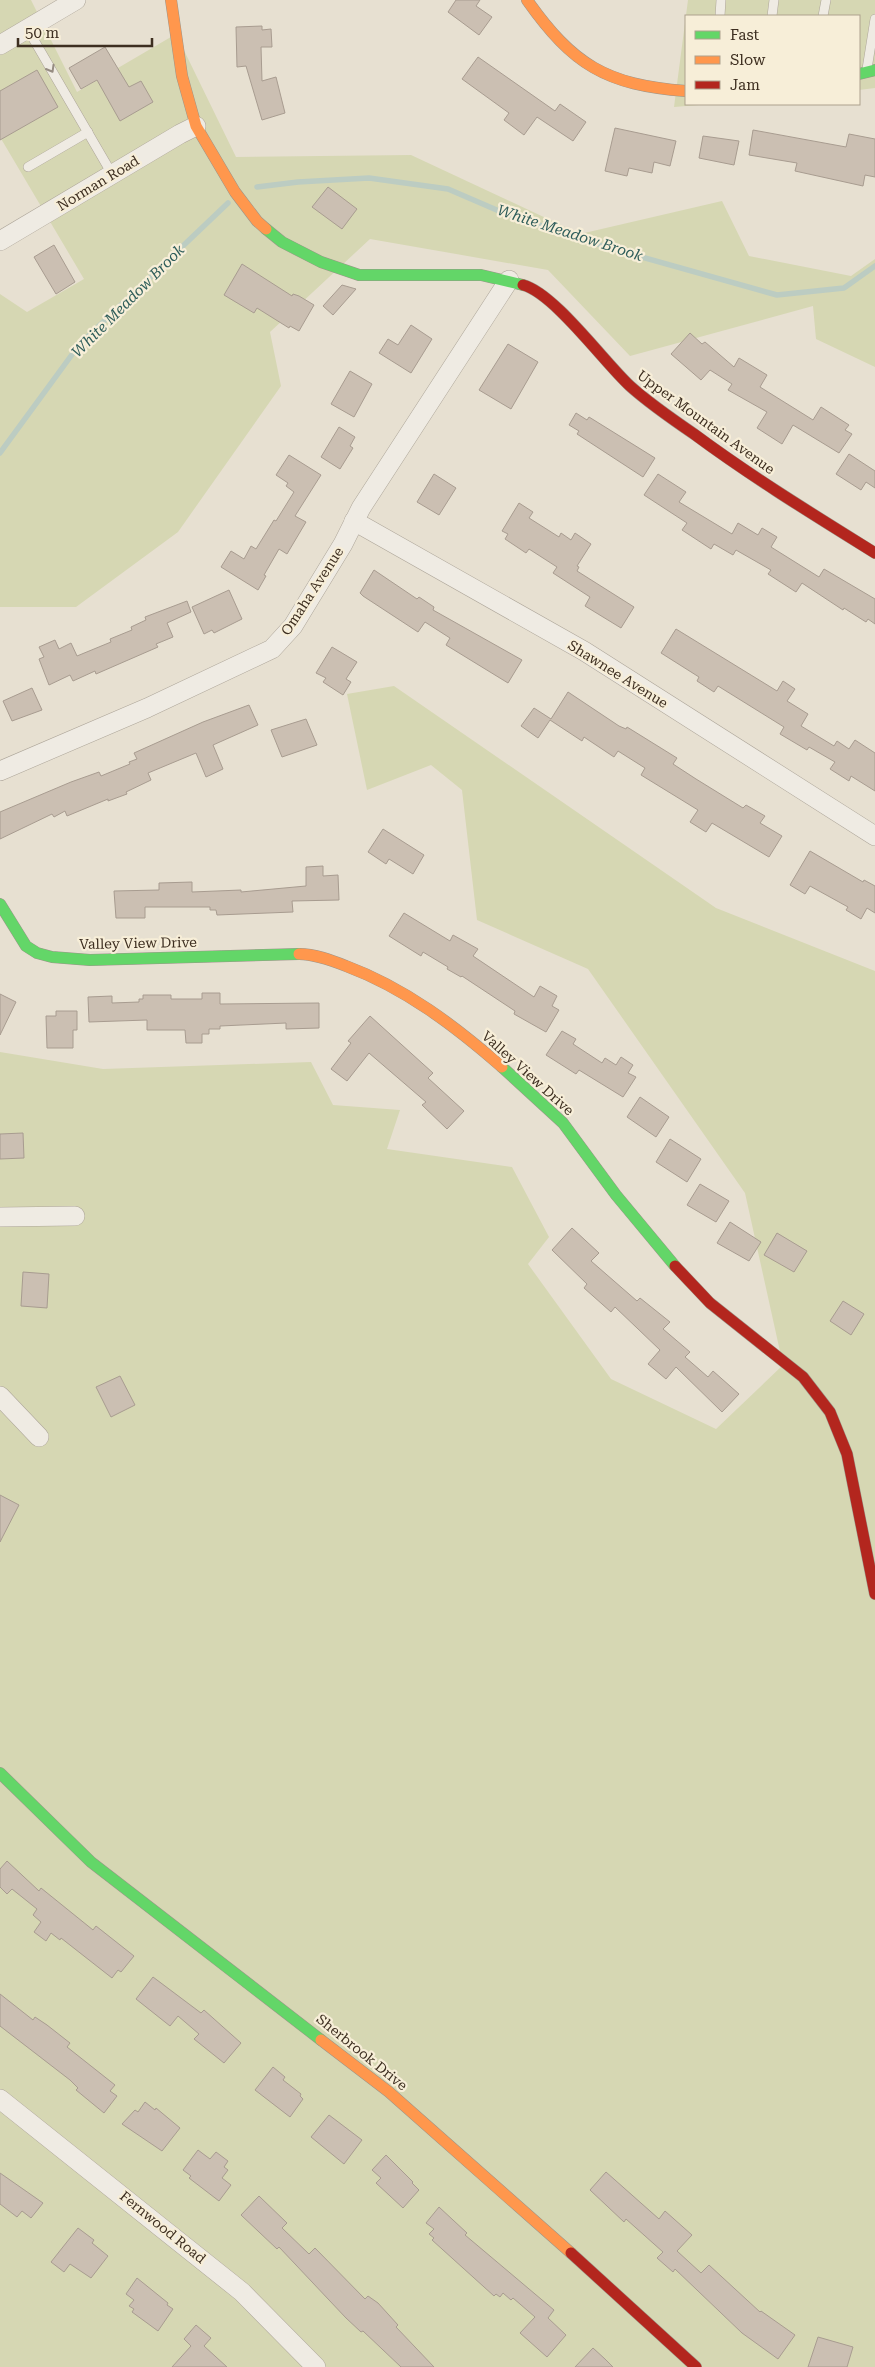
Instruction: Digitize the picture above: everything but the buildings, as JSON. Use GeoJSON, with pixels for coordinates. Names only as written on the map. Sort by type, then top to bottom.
{"type":"FeatureCollection","features":[{"type":"Feature","properties":{"kind":"street"},"geometry":{"type":"LineString","coordinates":[[0,45],[76,0]]}},
{"type":"Feature","properties":{"kind":"street","name":"Upper Mountain Avenue"},"geometry":{"type":"LineString","coordinates":[[171,0],[182,76],[196,126],[221,171],[258,221],[282,242],[321,262],[359,275],[481,275],[509,280],[530,287],[553,303],[616,373],[642,397],[747,473],[875,553]]}},
{"type":"Feature","properties":{"kind":"street"},"geometry":{"type":"LineString","coordinates":[[526,0],[562,47],[607,76],[642,88],[685,91]]}},
{"type":"Feature","properties":{"kind":"street","name":"Norman Road"},"geometry":{"type":"LineString","coordinates":[[0,241],[196,126]]}},
{"type":"Feature","properties":{"kind":"street","name":"Omaha Avenue"},"geometry":{"type":"LineString","coordinates":[[0,771],[146,708],[272,649],[293,626],[343,544],[354,521],[388,464],[509,280]]}},
{"type":"Feature","properties":{"kind":"street","name":"Shawnee Avenue"},"geometry":{"type":"LineString","coordinates":[[354,521],[584,652],[875,836]]}},
{"type":"Feature","properties":{"kind":"street","name":"Valley View Drive"},"geometry":{"type":"LineString","coordinates":[[0,904],[27,947],[45,955],[79,960],[114,961],[153,957],[308,954],[331,959],[388,982],[444,1018],[533,1094],[562,1123],[641,1227],[696,1290],[808,1384],[829,1410],[841,1434],[850,1464],[863,1545],[875,1594]]}},
{"type":"Feature","properties":{"kind":"street"},"geometry":{"type":"LineString","coordinates":[[0,1217],[74,1216]]}},
{"type":"Feature","properties":{"kind":"street"},"geometry":{"type":"LineString","coordinates":[[0,1396],[39,1437]]}},
{"type":"Feature","properties":{"kind":"street","name":"Sherbrook Drive"},"geometry":{"type":"LineString","coordinates":[[0,1773],[91,1862],[396,2098],[516,2203],[696,2367]]}},
{"type":"Feature","properties":{"kind":"street","name":"Fernwood Road"},"geometry":{"type":"LineString","coordinates":[[0,2099],[242,2292],[316,2367]]}},
{"type":"Feature","properties":{"kind":"lane"},"geometry":{"type":"LineString","coordinates":[[720,15],[721,0]]}},
{"type":"Feature","properties":{"kind":"lane"},"geometry":{"type":"LineString","coordinates":[[772,15],[774,0]]}},
{"type":"Feature","properties":{"kind":"lane"},"geometry":{"type":"LineString","coordinates":[[823,15],[826,0]]}},
{"type":"Feature","properties":{"kind":"lane"},"geometry":{"type":"LineString","coordinates":[[867,72],[875,19]]}},
{"type":"Feature","properties":{"kind":"lane"},"geometry":{"type":"LineString","coordinates":[[27,28],[112,174]]}},
{"type":"Feature","properties":{"kind":"lane"},"geometry":{"type":"LineString","coordinates":[[28,167],[88,132]]}},
{"type":"Feature","properties":{"kind":"green space"},"geometry":{"type":"Polygon","coordinates":[[[0,0],[31,0],[77,92],[176,34],[236,157],[411,155],[580,234],[722,201],[749,256],[851,276],[875,259],[875,367],[816,339],[813,306],[630,356],[548,270],[370,239],[270,332],[281,386],[178,532],[76,607],[0,607],[0,294],[27,312],[84,279],[0,137],[0,0]]]}},
{"type":"Feature","properties":{"kind":"green space"},"geometry":{"type":"Polygon","coordinates":[[[688,0],[875,0],[875,88],[860,90],[860,15],[686,15],[688,0]]]}},
{"type":"Feature","properties":{"kind":"green space"},"geometry":{"type":"Polygon","coordinates":[[[685,23],[685,105],[699,105],[674,107],[685,23]]]}},
{"type":"Feature","properties":{"kind":"green space"},"geometry":{"type":"Polygon","coordinates":[[[394,686],[716,908],[875,971],[875,2367],[0,2367],[0,1052],[103,1069],[311,1062],[333,1105],[400,1110],[387,1149],[512,1167],[549,1237],[528,1264],[611,1379],[716,1429],[783,1365],[745,1193],[588,969],[477,920],[462,790],[431,765],[367,790],[347,694],[394,686]]]}},
{"type":"Feature","properties":{"kind":"waterway","name":"White Meadow Brook"},"geometry":{"type":"LineString","coordinates":[[257,187],[298,182],[369,178],[448,189],[506,214],[606,247],[777,295],[844,288],[875,266]]}},
{"type":"Feature","properties":{"kind":"waterway","name":"White Meadow Brook"},"geometry":{"type":"LineString","coordinates":[[0,453],[79,345],[228,203]]}},
{"type":"Feature","properties":{"kind":"traffic: fast"},"geometry":{"type":"LineString","coordinates":[[860,74],[875,70]]}},
{"type":"Feature","properties":{"kind":"traffic: fast"},"geometry":{"type":"LineString","coordinates":[[266,229],[282,242],[321,262],[359,275],[481,275],[523,285]]}},
{"type":"Feature","properties":{"kind":"traffic: fast"},"geometry":{"type":"LineString","coordinates":[[0,904],[26,946],[37,953],[52,957],[90,960],[299,954]]}},
{"type":"Feature","properties":{"kind":"traffic: fast"},"geometry":{"type":"LineString","coordinates":[[502,1067],[563,1123],[616,1195],[675,1266]]}},
{"type":"Feature","properties":{"kind":"traffic: fast"},"geometry":{"type":"LineString","coordinates":[[0,1773],[91,1862],[321,2040]]}},
{"type":"Feature","properties":{"kind":"traffic: slow"},"geometry":{"type":"LineString","coordinates":[[171,0],[182,76],[196,126],[235,192],[257,221],[266,229]]}},
{"type":"Feature","properties":{"kind":"traffic: slow"},"geometry":{"type":"LineString","coordinates":[[527,0],[560,41],[576,56],[594,68],[613,77],[634,83],[685,91]]}},
{"type":"Feature","properties":{"kind":"traffic: slow"},"geometry":{"type":"LineString","coordinates":[[299,954],[317,956],[335,962],[389,985],[448,1023],[502,1067]]}},
{"type":"Feature","properties":{"kind":"traffic: slow"},"geometry":{"type":"LineString","coordinates":[[321,2040],[389,2092],[571,2253]]}},
{"type":"Feature","properties":{"kind":"traffic: jam"},"geometry":{"type":"LineString","coordinates":[[523,285],[535,291],[564,314],[619,375],[653,405],[761,481],[875,553]]}},
{"type":"Feature","properties":{"kind":"traffic: jam"},"geometry":{"type":"LineString","coordinates":[[675,1266],[710,1303],[803,1377],[830,1412],[847,1454],[875,1594]]}},
{"type":"Feature","properties":{"kind":"traffic: jam"},"geometry":{"type":"LineString","coordinates":[[571,2253],[696,2367]]}}]}
